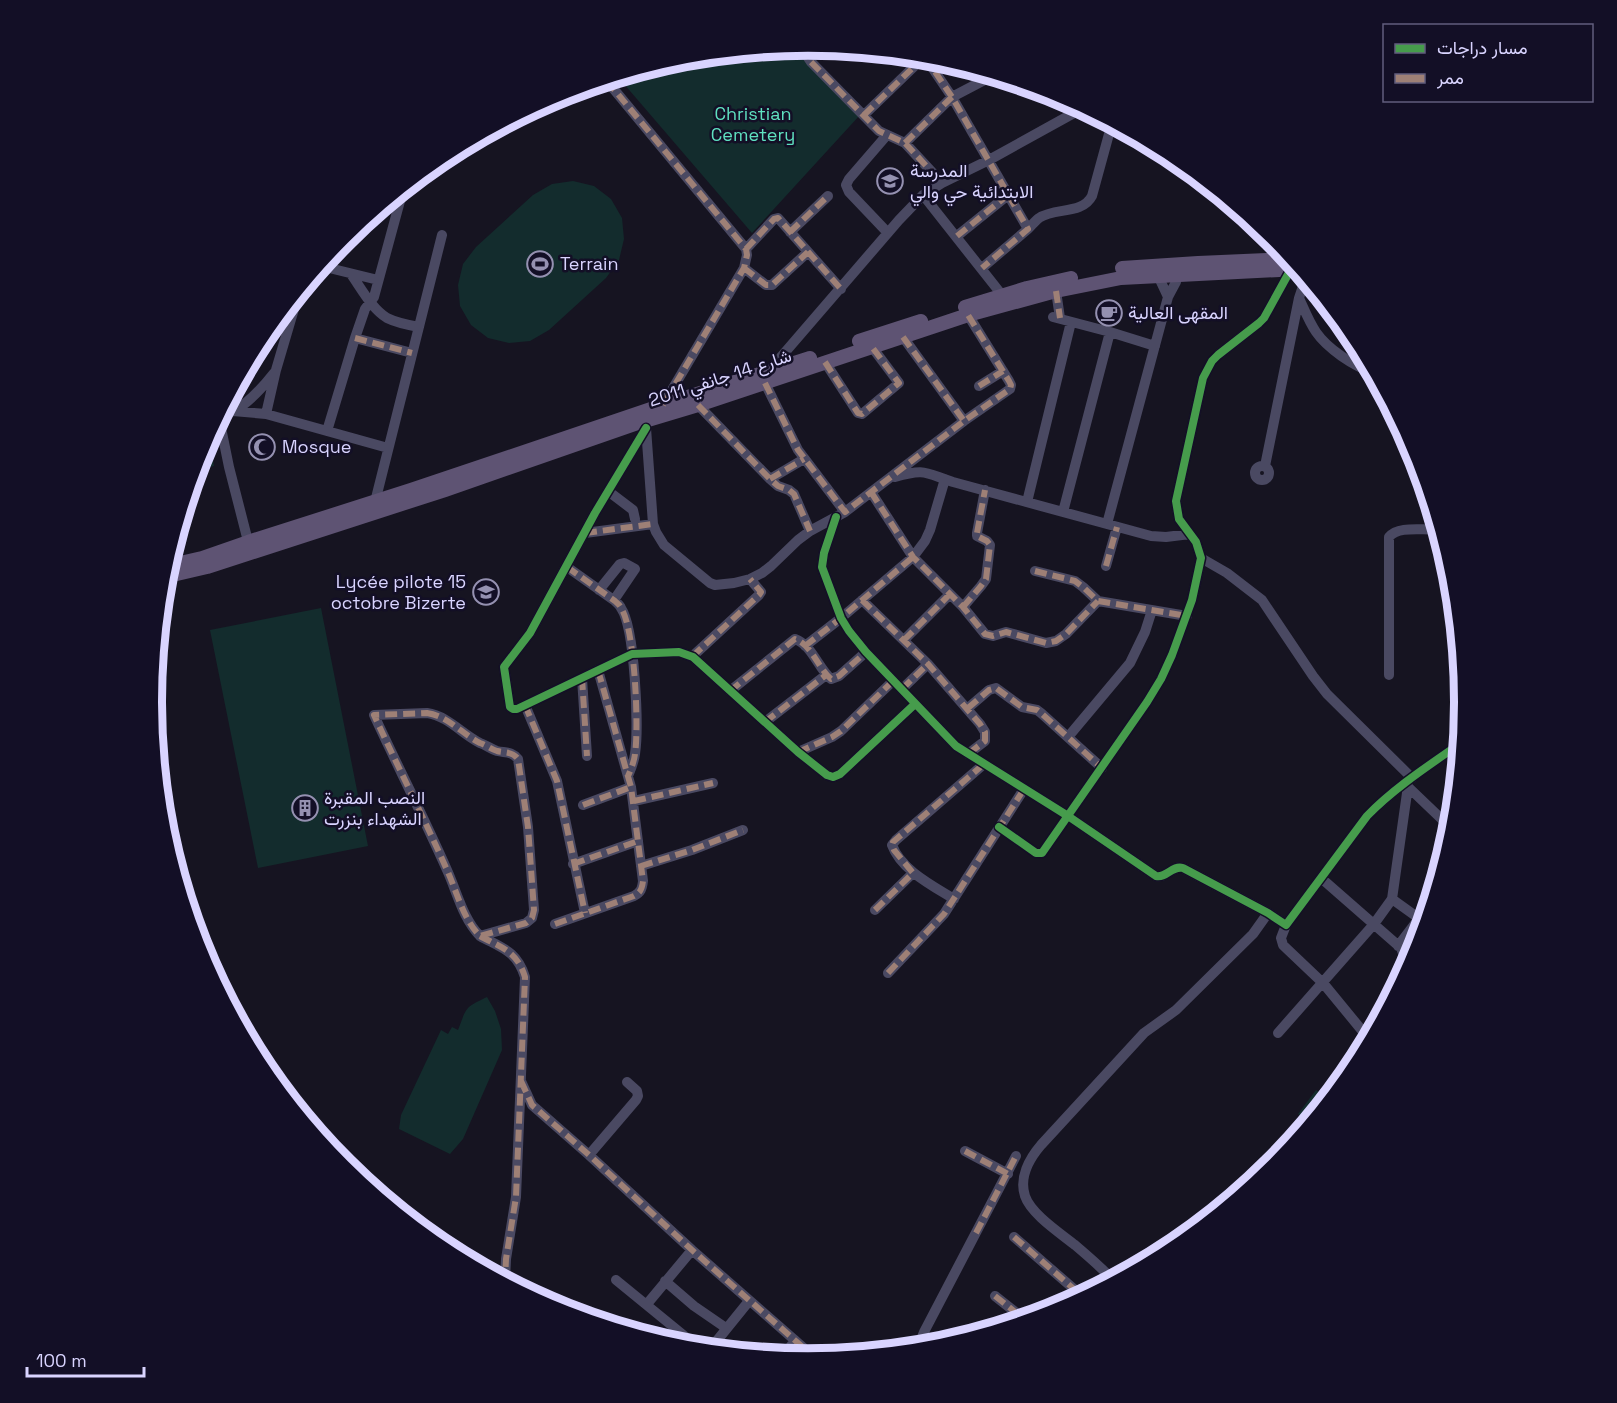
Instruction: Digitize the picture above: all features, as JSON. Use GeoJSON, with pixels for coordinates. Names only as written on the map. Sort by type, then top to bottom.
{"type":"FeatureCollection","features":[{"type":"Feature","properties":{"kind":"main road","name":"شارع 14 جانفي 2011"},"geometry":{"type":"LineString","coordinates":[[766,377],[825,363],[903,337],[1002,295],[1101,271],[1286,267]]}},
{"type":"Feature","properties":{"kind":"main road","name":"شارع 14 جانفي 2011"},"geometry":{"type":"LineString","coordinates":[[178,564],[249,547],[446,490],[697,400],[966,311],[1160,270]]}},
{"type":"Feature","properties":{"kind":"main road","name":"شارع 14 جانفي 2011"},"geometry":{"type":"LineString","coordinates":[[175,574],[207,567],[249,547],[375,502],[645,420],[663,405],[697,400]]}},
{"type":"Feature","properties":{"kind":"street"},"geometry":{"type":"LineString","coordinates":[[807,56],[879,131],[905,143],[942,183]]}},
{"type":"Feature","properties":{"kind":"street"},"geometry":{"type":"LineString","coordinates":[[864,115],[916,65]]}},
{"type":"Feature","properties":{"kind":"street"},"geometry":{"type":"LineString","coordinates":[[933,68],[1028,229]]}},
{"type":"Feature","properties":{"kind":"street"},"geometry":{"type":"LineString","coordinates":[[905,143],[952,97],[984,80]]}},
{"type":"Feature","properties":{"kind":"street"},"geometry":{"type":"LineString","coordinates":[[612,87],[746,249],[747,255],[744,268],[663,405]]}},
{"type":"Feature","properties":{"kind":"street"},"geometry":{"type":"LineString","coordinates":[[841,514],[788,432],[766,377],[923,195],[1074,113]]}},
{"type":"Feature","properties":{"kind":"street"},"geometry":{"type":"LineString","coordinates":[[982,268],[1041,217],[1077,208],[1089,201],[1110,130]]}},
{"type":"Feature","properties":{"kind":"street"},"geometry":{"type":"LineString","coordinates":[[887,135],[846,185],[849,192],[888,233]]}},
{"type":"Feature","properties":{"kind":"street"},"geometry":{"type":"LineString","coordinates":[[923,195],[1002,295]]}},
{"type":"Feature","properties":{"kind":"street"},"geometry":{"type":"LineString","coordinates":[[957,236],[1008,195]]}},
{"type":"Feature","properties":{"kind":"street"},"geometry":{"type":"LineString","coordinates":[[790,232],[828,196]]}},
{"type":"Feature","properties":{"kind":"street"},"geometry":{"type":"LineString","coordinates":[[327,431],[355,338],[378,280],[398,203]]}},
{"type":"Feature","properties":{"kind":"street"},"geometry":{"type":"LineString","coordinates":[[746,249],[775,218],[778,218],[841,289]]}},
{"type":"Feature","properties":{"kind":"street"},"geometry":{"type":"LineString","coordinates":[[375,502],[442,235]]}},
{"type":"Feature","properties":{"kind":"street"},"geometry":{"type":"LineString","coordinates":[[744,268],[766,285],[772,285],[808,252]]}},
{"type":"Feature","properties":{"kind":"street"},"geometry":{"type":"LineString","coordinates":[[330,268],[378,280]]}},
{"type":"Feature","properties":{"kind":"street"},"geometry":{"type":"LineString","coordinates":[[1106,566],[1112,526],[1155,346],[1168,297],[1176,282],[1177,269]]}},
{"type":"Feature","properties":{"kind":"street"},"geometry":{"type":"LineString","coordinates":[[1160,270],[1161,282],[1168,297]]}},
{"type":"Feature","properties":{"kind":"street"},"geometry":{"type":"LineString","coordinates":[[999,827],[1036,853],[1040,854],[1044,851],[1161,679],[1173,655],[1187,616],[1201,558],[1196,542],[1179,519],[1176,501],[1203,378],[1218,355],[1264,318],[1291,273]]}},
{"type":"Feature","properties":{"kind":"street"},"geometry":{"type":"LineString","coordinates":[[351,274],[371,302],[386,317],[419,327]]}},
{"type":"Feature","properties":{"kind":"street"},"geometry":{"type":"LineString","coordinates":[[1265,466],[1302,286]]}},
{"type":"Feature","properties":{"kind":"street"},"geometry":{"type":"LineString","coordinates":[[1056,291],[1056,318],[1155,346]]}},
{"type":"Feature","properties":{"kind":"street"},"geometry":{"type":"LineString","coordinates":[[1299,298],[1321,338],[1361,368]]}},
{"type":"Feature","properties":{"kind":"street"},"geometry":{"type":"LineString","coordinates":[[645,420],[653,524],[664,545],[715,585],[750,579],[771,566],[810,531],[841,514],[872,492],[964,421],[1010,389],[1011,385],[966,311]]}},
{"type":"Feature","properties":{"kind":"street"},"geometry":{"type":"LineString","coordinates":[[266,414],[293,312]]}},
{"type":"Feature","properties":{"kind":"street"},"geometry":{"type":"LineString","coordinates":[[1027,502],[1071,322]]}},
{"type":"Feature","properties":{"kind":"street"},"geometry":{"type":"LineString","coordinates":[[1063,512],[1110,332]]}},
{"type":"Feature","properties":{"kind":"street"},"geometry":{"type":"LineString","coordinates":[[903,337],[964,421]]}},
{"type":"Feature","properties":{"kind":"street"},"geometry":{"type":"LineString","coordinates":[[355,338],[412,353]]}},
{"type":"Feature","properties":{"kind":"street"},"geometry":{"type":"LineString","coordinates":[[825,363],[858,413],[862,414],[899,383],[872,347]]}},
{"type":"Feature","properties":{"kind":"street"},"geometry":{"type":"LineString","coordinates":[[231,412],[245,404],[276,370]]}},
{"type":"Feature","properties":{"kind":"street"},"geometry":{"type":"LineString","coordinates":[[979,386],[1003,371]]}},
{"type":"Feature","properties":{"kind":"street"},"geometry":{"type":"LineString","coordinates":[[697,400],[770,479],[794,494],[810,531]]}},
{"type":"Feature","properties":{"kind":"street"},"geometry":{"type":"LineString","coordinates":[[234,411],[266,414],[388,448]]}},
{"type":"Feature","properties":{"kind":"street"},"geometry":{"type":"LineString","coordinates":[[645,420],[530,633],[504,667],[510,707],[517,709],[632,654],[679,652],[693,657],[798,752],[830,777],[836,776],[915,704]]}},
{"type":"Feature","properties":{"kind":"street"},"geometry":{"type":"LineString","coordinates":[[223,430],[249,547]]}},
{"type":"Feature","properties":{"kind":"street"},"geometry":{"type":"LineString","coordinates":[[770,479],[804,459]]}},
{"type":"Feature","properties":{"kind":"street"},"geometry":{"type":"LineString","coordinates":[[888,479],[918,471],[933,473],[945,479],[1112,526],[1159,537],[1190,534]]}},
{"type":"Feature","properties":{"kind":"street"},"geometry":{"type":"LineString","coordinates":[[806,646],[913,557],[930,530],[945,479]]}},
{"type":"Feature","properties":{"kind":"street"},"geometry":{"type":"LineString","coordinates":[[963,607],[987,575],[990,544],[977,537],[976,533],[985,490]]}},
{"type":"Feature","properties":{"kind":"street"},"geometry":{"type":"LineString","coordinates":[[608,491],[633,510],[635,519]]}},
{"type":"Feature","properties":{"kind":"street"},"geometry":{"type":"LineString","coordinates":[[872,492],[913,557],[989,636],[1006,632],[1046,643],[1056,642],[1098,601]]}},
{"type":"Feature","properties":{"kind":"street"},"geometry":{"type":"LineString","coordinates":[[841,514],[824,553],[822,567],[841,618],[849,631],[893,681],[956,746],[1068,816],[1156,876],[1164,876],[1178,867],[1183,868],[1286,925]]}},
{"type":"Feature","properties":{"kind":"street"},"geometry":{"type":"LineString","coordinates":[[585,533],[653,524]]}},
{"type":"Feature","properties":{"kind":"street"},"geometry":{"type":"LineString","coordinates":[[1389,675],[1389,537],[1398,530],[1431,529]]}},
{"type":"Feature","properties":{"kind":"street"},"geometry":{"type":"LineString","coordinates":[[1201,558],[1227,573],[1262,600],[1327,694],[1443,820]]}},
{"type":"Feature","properties":{"kind":"street"},"geometry":{"type":"LineString","coordinates":[[600,590],[620,564],[624,563],[635,569],[614,600]]}},
{"type":"Feature","properties":{"kind":"street"},"geometry":{"type":"LineString","coordinates":[[567,567],[614,600],[624,615],[632,654],[635,686],[636,746],[630,782]]}},
{"type":"Feature","properties":{"kind":"street"},"geometry":{"type":"LineString","coordinates":[[1035,571],[1075,581],[1098,601],[1187,616]]}},
{"type":"Feature","properties":{"kind":"street"},"geometry":{"type":"LineString","coordinates":[[693,657],[759,595],[759,590],[750,579]]}},
{"type":"Feature","properties":{"kind":"street"},"geometry":{"type":"LineString","coordinates":[[904,640],[950,594]]}},
{"type":"Feature","properties":{"kind":"street"},"geometry":{"type":"LineString","coordinates":[[862,600],[928,664],[980,724],[986,737],[983,744],[968,754]]}},
{"type":"Feature","properties":{"kind":"street"},"geometry":{"type":"LineString","coordinates":[[1068,737],[1130,663],[1141,642],[1152,610]]}},
{"type":"Feature","properties":{"kind":"street"},"geometry":{"type":"LineString","coordinates":[[730,691],[792,640],[799,640],[806,646],[831,679],[835,679],[867,652]]}},
{"type":"Feature","properties":{"kind":"street"},"geometry":{"type":"LineString","coordinates":[[902,689],[928,664]]}},
{"type":"Feature","properties":{"kind":"street"},"geometry":{"type":"LineString","coordinates":[[555,924],[639,893],[642,889],[634,801],[598,670]]}},
{"type":"Feature","properties":{"kind":"street"},"geometry":{"type":"LineString","coordinates":[[765,722],[826,675]]}},
{"type":"Feature","properties":{"kind":"street"},"geometry":{"type":"LineString","coordinates":[[582,678],[587,756]]}},
{"type":"Feature","properties":{"kind":"street"},"geometry":{"type":"LineString","coordinates":[[798,752],[837,734],[893,681]]}},
{"type":"Feature","properties":{"kind":"street"},"geometry":{"type":"LineString","coordinates":[[968,708],[989,690],[996,688],[1022,707],[1041,712],[1102,768]]}},
{"type":"Feature","properties":{"kind":"street"},"geometry":{"type":"LineString","coordinates":[[525,705],[556,781],[585,913]]}},
{"type":"Feature","properties":{"kind":"street"},"geometry":{"type":"LineString","coordinates":[[480,936],[526,923],[533,915],[528,828],[518,759],[513,753],[494,750],[473,739],[455,725],[434,714],[374,715],[471,926],[480,936],[511,953],[521,964],[525,977],[516,1197],[505,1272]]}},
{"type":"Feature","properties":{"kind":"street"},"geometry":{"type":"LineString","coordinates":[[1363,1032],[1323,983],[1283,945],[1281,938],[1286,925],[1367,816],[1452,749]]}},
{"type":"Feature","properties":{"kind":"street"},"geometry":{"type":"LineString","coordinates":[[954,899],[913,873],[892,845],[984,764]]}},
{"type":"Feature","properties":{"kind":"street"},"geometry":{"type":"LineString","coordinates":[[584,805],[630,782]]}},
{"type":"Feature","properties":{"kind":"street"},"geometry":{"type":"LineString","coordinates":[[1278,1033],[1374,924],[1392,899],[1408,782]]}},
{"type":"Feature","properties":{"kind":"street"},"geometry":{"type":"LineString","coordinates":[[634,801],[713,783]]}},
{"type":"Feature","properties":{"kind":"street"},"geometry":{"type":"LineString","coordinates":[[888,973],[938,920],[954,899],[1024,789]]}},
{"type":"Feature","properties":{"kind":"street"},"geometry":{"type":"LineString","coordinates":[[641,866],[743,830]]}},
{"type":"Feature","properties":{"kind":"street"},"geometry":{"type":"LineString","coordinates":[[573,864],[638,841]]}},
{"type":"Feature","properties":{"kind":"street"},"geometry":{"type":"LineString","coordinates":[[875,910],[913,873]]}},
{"type":"Feature","properties":{"kind":"street"},"geometry":{"type":"LineString","coordinates":[[1321,878],[1404,952]]}},
{"type":"Feature","properties":{"kind":"street"},"geometry":{"type":"LineString","coordinates":[[1392,899],[1417,917]]}},
{"type":"Feature","properties":{"kind":"street"},"geometry":{"type":"LineString","coordinates":[[1106,1274],[1047,1222],[1025,1198],[1028,1162],[1144,1033],[1176,1010],[1252,934],[1268,913]]}},
{"type":"Feature","properties":{"kind":"street"},"geometry":{"type":"LineString","coordinates":[[1398,946],[1412,931]]}},
{"type":"Feature","properties":{"kind":"street"},"geometry":{"type":"LineString","coordinates":[[521,1081],[532,1106],[804,1348]]}},
{"type":"Feature","properties":{"kind":"street"},"geometry":{"type":"LineString","coordinates":[[589,1155],[636,1100],[637,1091],[627,1082]]}},
{"type":"Feature","properties":{"kind":"street"},"geometry":{"type":"LineString","coordinates":[[965,1151],[1008,1174]]}},
{"type":"Feature","properties":{"kind":"street"},"geometry":{"type":"LineString","coordinates":[[922,1337],[1017,1156]]}},
{"type":"Feature","properties":{"kind":"street"},"geometry":{"type":"LineString","coordinates":[[1014,1237],[1075,1290]]}},
{"type":"Feature","properties":{"kind":"street"},"geometry":{"type":"LineString","coordinates":[[647,1304],[692,1250]]}},
{"type":"Feature","properties":{"kind":"street"},"geometry":{"type":"LineString","coordinates":[[616,1280],[684,1335]]}},
{"type":"Feature","properties":{"kind":"street"},"geometry":{"type":"LineString","coordinates":[[665,1281],[694,1306],[726,1328]]}},
{"type":"Feature","properties":{"kind":"street"},"geometry":{"type":"LineString","coordinates":[[995,1296],[1016,1313]]}},
{"type":"Feature","properties":{"kind":"street"},"geometry":{"type":"LineString","coordinates":[[716,1341],[749,1301]]}},
{"type":"Feature","properties":{"kind":"street"},"geometry":{"type":"LineString","coordinates":[[790,1347],[795,1340]]}},
{"type":"Feature","properties":{"kind":"green space","name":"Christian Cemetery"},"geometry":{"type":"Polygon","coordinates":[[[802,56],[860,115],[752,233],[623,83],[682,68],[724,61],[802,56]]]}},
{"type":"Feature","properties":{"kind":"green space"},"geometry":{"type":"Polygon","coordinates":[[[573,181],[594,186],[611,199],[622,218],[624,239],[619,260],[606,278],[549,330],[530,341],[509,343],[488,338],[471,325],[460,306],[458,285],[463,264],[476,247],[533,195],[552,184],[573,181]]]}},
{"type":"Feature","properties":{"kind":"green space"},"geometry":{"type":"Polygon","coordinates":[[[212,454],[214,466],[207,468],[212,454]]]}},
{"type":"Feature","properties":{"kind":"green space"},"geometry":{"type":"Polygon","coordinates":[[[321,608],[368,846],[258,868],[210,630],[321,608]]]}},
{"type":"Feature","properties":{"kind":"green space"},"geometry":{"type":"Polygon","coordinates":[[[487,997],[501,1029],[502,1050],[463,1139],[450,1154],[399,1129],[401,1115],[441,1030],[448,1034],[452,1027],[458,1030],[467,1009],[487,997]]]}},
{"type":"Feature","properties":{"kind":"green space"},"geometry":{"type":"Polygon","coordinates":[[[1316,1090],[1322,1094],[1302,1117],[1298,1114],[1316,1090]]]}},
{"type":"Feature","properties":{"kind":"marked path"},"geometry":{"type":"LineString","coordinates":[[807,56],[879,131],[905,143],[942,183]]}},
{"type":"Feature","properties":{"kind":"marked path"},"geometry":{"type":"LineString","coordinates":[[864,115],[916,65]]}},
{"type":"Feature","properties":{"kind":"marked path"},"geometry":{"type":"LineString","coordinates":[[932,68],[952,97],[1028,229],[982,268]]}},
{"type":"Feature","properties":{"kind":"marked path"},"geometry":{"type":"LineString","coordinates":[[612,87],[746,249],[747,255],[744,268],[663,405]]}},
{"type":"Feature","properties":{"kind":"marked path"},"geometry":{"type":"LineString","coordinates":[[905,143],[952,97]]}},
{"type":"Feature","properties":{"kind":"marked path"},"geometry":{"type":"LineString","coordinates":[[957,236],[1008,195]]}},
{"type":"Feature","properties":{"kind":"marked path"},"geometry":{"type":"LineString","coordinates":[[790,232],[828,196]]}},
{"type":"Feature","properties":{"kind":"marked path"},"geometry":{"type":"LineString","coordinates":[[746,249],[774,219],[778,218],[841,289]]}},
{"type":"Feature","properties":{"kind":"marked path"},"geometry":{"type":"LineString","coordinates":[[744,268],[766,285],[772,285],[808,252]]}},
{"type":"Feature","properties":{"kind":"marked path"},"geometry":{"type":"LineString","coordinates":[[1056,291],[1060,318]]}},
{"type":"Feature","properties":{"kind":"marked path"},"geometry":{"type":"LineString","coordinates":[[765,383],[798,450],[845,512],[964,421],[1010,389],[1009,381],[968,315]]}},
{"type":"Feature","properties":{"kind":"marked path"},"geometry":{"type":"LineString","coordinates":[[903,337],[964,421]]}},
{"type":"Feature","properties":{"kind":"marked path"},"geometry":{"type":"LineString","coordinates":[[355,338],[412,353]]}},
{"type":"Feature","properties":{"kind":"marked path"},"geometry":{"type":"LineString","coordinates":[[825,362],[858,413],[862,414],[899,383],[872,347]]}},
{"type":"Feature","properties":{"kind":"marked path"},"geometry":{"type":"LineString","coordinates":[[979,386],[1003,371]]}},
{"type":"Feature","properties":{"kind":"marked path"},"geometry":{"type":"LineString","coordinates":[[698,405],[770,479],[794,494],[810,531]]}},
{"type":"Feature","properties":{"kind":"marked path"},"geometry":{"type":"LineString","coordinates":[[770,479],[804,459]]}},
{"type":"Feature","properties":{"kind":"marked path"},"geometry":{"type":"LineString","coordinates":[[963,607],[986,579],[990,545],[977,536],[985,490]]}},
{"type":"Feature","properties":{"kind":"marked path"},"geometry":{"type":"LineString","coordinates":[[871,492],[913,557],[963,607],[985,634],[993,636],[1006,632],[1046,643],[1056,641],[1066,634],[1098,601]]}},
{"type":"Feature","properties":{"kind":"marked path"},"geometry":{"type":"LineString","coordinates":[[585,533],[653,524]]}},
{"type":"Feature","properties":{"kind":"marked path"},"geometry":{"type":"LineString","coordinates":[[1106,566],[1117,527]]}},
{"type":"Feature","properties":{"kind":"marked path"},"geometry":{"type":"LineString","coordinates":[[805,646],[913,557]]}},
{"type":"Feature","properties":{"kind":"marked path"},"geometry":{"type":"LineString","coordinates":[[567,567],[615,601],[621,607],[626,619],[633,656],[636,723],[635,757],[628,776]]}},
{"type":"Feature","properties":{"kind":"marked path"},"geometry":{"type":"LineString","coordinates":[[1035,571],[1075,581],[1098,601],[1187,616]]}},
{"type":"Feature","properties":{"kind":"marked path"},"geometry":{"type":"LineString","coordinates":[[693,657],[759,595],[761,592],[750,579]]}},
{"type":"Feature","properties":{"kind":"marked path"},"geometry":{"type":"LineString","coordinates":[[904,640],[950,594]]}},
{"type":"Feature","properties":{"kind":"marked path"},"geometry":{"type":"LineString","coordinates":[[862,600],[928,664],[980,724],[985,732],[985,741],[968,754]]}},
{"type":"Feature","properties":{"kind":"marked path"},"geometry":{"type":"LineString","coordinates":[[730,691],[795,639],[806,646],[831,679],[839,676],[866,652]]}},
{"type":"Feature","properties":{"kind":"marked path"},"geometry":{"type":"LineString","coordinates":[[902,689],[928,664]]}},
{"type":"Feature","properties":{"kind":"marked path"},"geometry":{"type":"LineString","coordinates":[[555,924],[634,896],[640,892],[643,884],[631,787],[598,670]]}},
{"type":"Feature","properties":{"kind":"marked path"},"geometry":{"type":"LineString","coordinates":[[765,722],[826,675]]}},
{"type":"Feature","properties":{"kind":"marked path"},"geometry":{"type":"LineString","coordinates":[[582,678],[587,756]]}},
{"type":"Feature","properties":{"kind":"marked path"},"geometry":{"type":"LineString","coordinates":[[798,752],[841,731],[893,681]]}},
{"type":"Feature","properties":{"kind":"marked path"},"geometry":{"type":"LineString","coordinates":[[968,708],[989,690],[996,688],[1022,707],[1041,713],[1102,768]]}},
{"type":"Feature","properties":{"kind":"marked path"},"geometry":{"type":"LineString","coordinates":[[525,705],[557,781],[585,913]]}},
{"type":"Feature","properties":{"kind":"marked path"},"geometry":{"type":"LineString","coordinates":[[427,713],[448,721],[480,743],[497,751],[511,753],[518,759],[528,827],[534,910],[532,918],[526,923],[480,936],[474,929],[374,715],[427,713]]}},
{"type":"Feature","properties":{"kind":"marked path"},"geometry":{"type":"LineString","coordinates":[[875,910],[913,873],[894,850],[893,842],[984,764]]}},
{"type":"Feature","properties":{"kind":"marked path"},"geometry":{"type":"LineString","coordinates":[[634,801],[713,783]]}},
{"type":"Feature","properties":{"kind":"marked path"},"geometry":{"type":"LineString","coordinates":[[583,805],[631,787]]}},
{"type":"Feature","properties":{"kind":"marked path"},"geometry":{"type":"LineString","coordinates":[[888,973],[944,914],[1024,789]]}},
{"type":"Feature","properties":{"kind":"marked path"},"geometry":{"type":"LineString","coordinates":[[641,866],[692,850],[743,830]]}},
{"type":"Feature","properties":{"kind":"marked path"},"geometry":{"type":"LineString","coordinates":[[573,864],[638,841]]}},
{"type":"Feature","properties":{"kind":"marked path"},"geometry":{"type":"LineString","coordinates":[[480,936],[508,951],[518,961],[525,977],[516,1197],[505,1272]]}},
{"type":"Feature","properties":{"kind":"marked path"},"geometry":{"type":"LineString","coordinates":[[521,1081],[532,1105],[803,1348]]}},
{"type":"Feature","properties":{"kind":"marked path"},"geometry":{"type":"LineString","coordinates":[[965,1151],[1008,1174]]}},
{"type":"Feature","properties":{"kind":"marked path"},"geometry":{"type":"LineString","coordinates":[[976,1233],[1016,1156]]}},
{"type":"Feature","properties":{"kind":"marked path"},"geometry":{"type":"LineString","coordinates":[[1014,1237],[1075,1290]]}},
{"type":"Feature","properties":{"kind":"marked path"},"geometry":{"type":"LineString","coordinates":[[995,1296],[1016,1313]]}},
{"type":"Feature","properties":{"kind":"cycle path"},"geometry":{"type":"LineString","coordinates":[[999,827],[1036,853],[1042,853],[1161,679],[1192,600],[1201,558],[1196,542],[1179,519],[1176,501],[1203,378],[1218,355],[1264,318],[1290,271]]}},
{"type":"Feature","properties":{"kind":"cycle path"},"geometry":{"type":"LineString","coordinates":[[646,428],[595,513],[530,633],[504,667],[510,707],[517,709],[632,654],[679,652],[693,657],[798,752],[827,775],[833,777],[840,774],[915,704]]}},
{"type":"Feature","properties":{"kind":"cycle path"},"geometry":{"type":"LineString","coordinates":[[836,517],[824,553],[822,567],[841,618],[866,652],[956,746],[1068,816],[1156,876],[1176,868],[1183,868],[1286,925],[1367,816],[1400,787],[1453,749]]}},
{"type":"Feature","properties":{"kind":"place","name":"المدرسة الابتدائية حي والي"},"geometry":{"type":"Point","coordinates":[890,181]}},
{"type":"Feature","properties":{"kind":"place","name":"Terrain"},"geometry":{"type":"Point","coordinates":[540,264]}},
{"type":"Feature","properties":{"kind":"place","name":"المقهى العالية"},"geometry":{"type":"Point","coordinates":[1109,313]}},
{"type":"Feature","properties":{"kind":"place","name":"Mosque"},"geometry":{"type":"Point","coordinates":[262,447]}},
{"type":"Feature","properties":{"kind":"place","name":"Lycée pilote 15 octobre Bizerte"},"geometry":{"type":"Point","coordinates":[486,592]}},
{"type":"Feature","properties":{"kind":"place","name":"النصب المقبرة الشهداء بنزرت"},"geometry":{"type":"Point","coordinates":[305,808]}}]}
